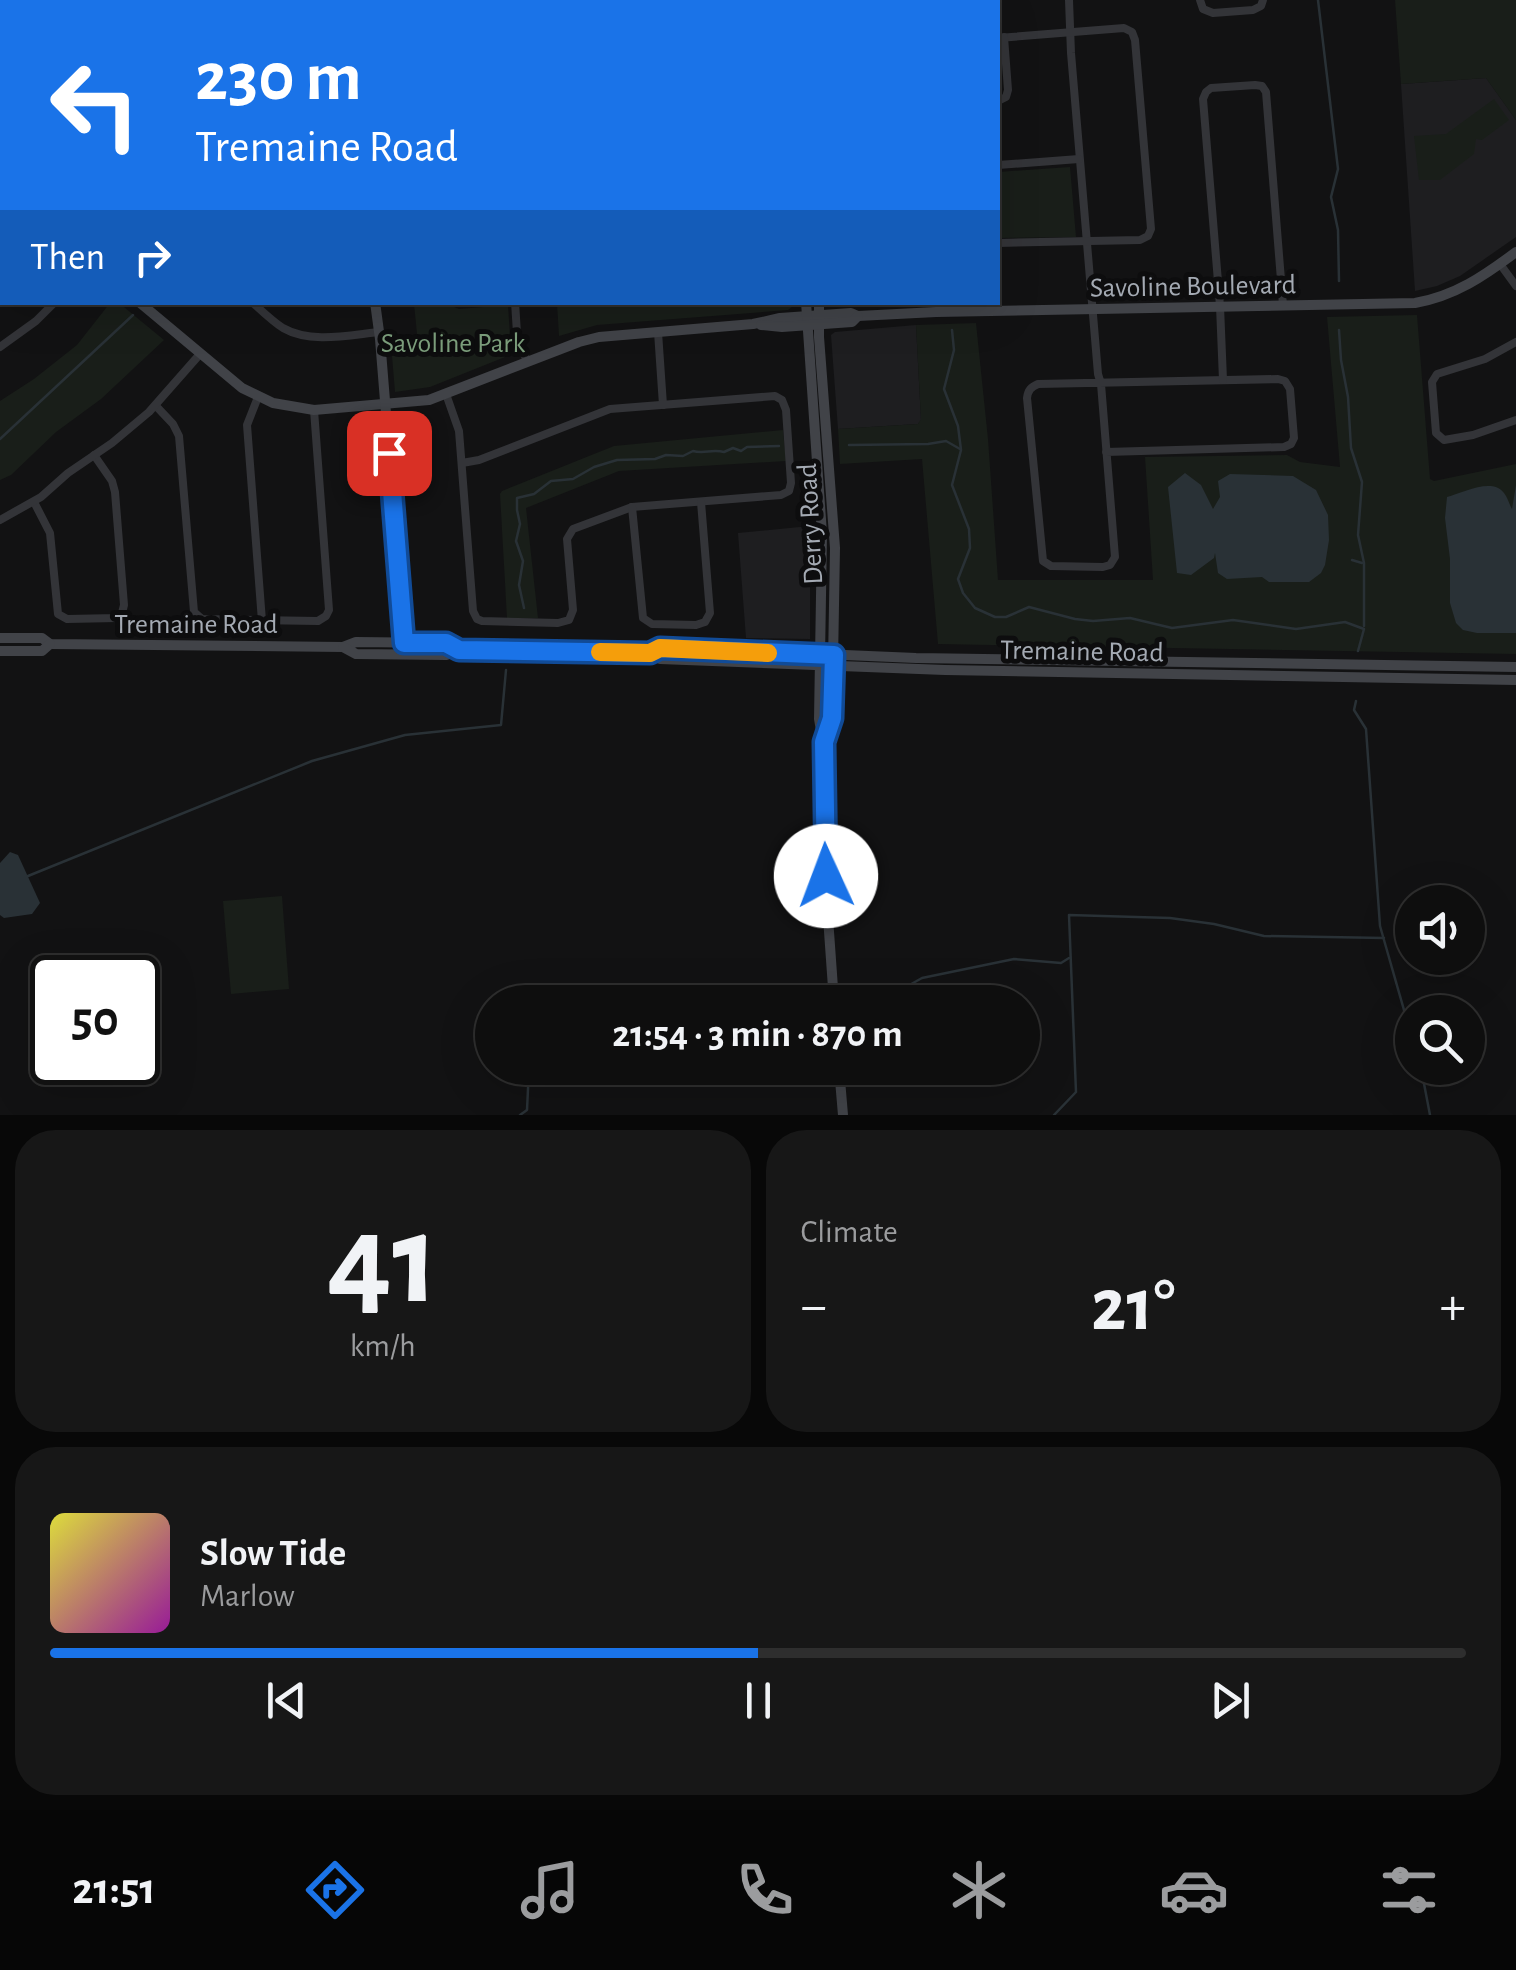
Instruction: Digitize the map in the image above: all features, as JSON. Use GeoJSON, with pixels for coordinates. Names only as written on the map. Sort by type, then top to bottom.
{"type":"FeatureCollection","features":[{"type":"Feature","properties":{"kind":"main road","name":"Savoline Boulevard"},"geometry":{"type":"LineString","coordinates":[[143,305],[233,382],[282,406],[314,410],[420,402],[589,339],[754,324],[780,318],[807,320],[820,314],[852,322],[858,316],[936,312],[1390,305],[1425,301],[1465,287],[1516,252]]}},
{"type":"Feature","properties":{"kind":"main road"},"geometry":{"type":"LineString","coordinates":[[375,305],[405,648]]}},
{"type":"Feature","properties":{"kind":"main road","name":"Derry Road"},"geometry":{"type":"LineString","coordinates":[[806,305],[827,661]]}},
{"type":"Feature","properties":{"kind":"main road","name":"Derry Road"},"geometry":{"type":"LineString","coordinates":[[820,314],[834,548],[819,720],[824,742],[824,847],[833,985]]}},
{"type":"Feature","properties":{"kind":"main road","name":"Tremaine Road"},"geometry":{"type":"LineString","coordinates":[[0,638],[42,638],[50,644],[343,647],[356,654],[405,648],[446,655],[459,650],[650,653],[660,648],[827,661],[1516,680]]}},
{"type":"Feature","properties":{"kind":"main road","name":"Tremaine Road"},"geometry":{"type":"LineString","coordinates":[[0,650],[42,651],[50,644]]}},
{"type":"Feature","properties":{"kind":"main road","name":"Tremaine Road"},"geometry":{"type":"LineString","coordinates":[[827,661],[1516,666]]}},
{"type":"Feature","properties":{"kind":"main road"},"geometry":{"type":"LineString","coordinates":[[840,1085],[843,1115]]}},
{"type":"Feature","properties":{"kind":"street"},"geometry":{"type":"LineString","coordinates":[[1069,0],[1069,32],[1101,384],[1106,452],[1114,560],[1103,567],[1048,565],[1042,561],[1028,393],[1033,386],[1038,384],[1101,384],[1223,380],[1286,381],[1290,388],[1294,438],[1284,448],[1106,452]]}},
{"type":"Feature","properties":{"kind":"street"},"geometry":{"type":"LineString","coordinates":[[1200,0],[1203,9],[1213,13],[1253,10],[1263,0]]}},
{"type":"Feature","properties":{"kind":"street"},"geometry":{"type":"LineString","coordinates":[[1000,100],[1008,90],[1001,38],[1130,30],[1134,36],[1151,229],[1140,240],[1000,243]]}},
{"type":"Feature","properties":{"kind":"street"},"geometry":{"type":"LineString","coordinates":[[1223,380],[1204,95],[1211,88],[1255,84],[1266,92],[1283,305]]}},
{"type":"Feature","properties":{"kind":"street"},"geometry":{"type":"LineString","coordinates":[[1000,165],[1080,158]]}},
{"type":"Feature","properties":{"kind":"street"},"geometry":{"type":"LineString","coordinates":[[1500,264],[1516,286]]}},
{"type":"Feature","properties":{"kind":"street"},"geometry":{"type":"LineString","coordinates":[[0,347],[36,322],[52,305]]}},
{"type":"Feature","properties":{"kind":"street"},"geometry":{"type":"LineString","coordinates":[[256,305],[280,326],[302,336],[379,332]]}},
{"type":"Feature","properties":{"kind":"street"},"geometry":{"type":"LineString","coordinates":[[515,305],[516,333],[527,362]]}},
{"type":"Feature","properties":{"kind":"street"},"geometry":{"type":"LineString","coordinates":[[658,332],[664,405]]}},
{"type":"Feature","properties":{"kind":"street"},"geometry":{"type":"LineString","coordinates":[[1516,342],[1485,359],[1436,374],[1432,382],[1438,438],[1473,436],[1516,420]]}},
{"type":"Feature","properties":{"kind":"street"},"geometry":{"type":"LineString","coordinates":[[0,520],[34,502],[156,406],[200,354]]}},
{"type":"Feature","properties":{"kind":"street"},"geometry":{"type":"LineString","coordinates":[[446,394],[458,424],[473,611],[482,621],[558,624],[569,620],[573,610],[568,544],[574,529],[632,507],[782,495],[792,483],[785,404],[775,396],[602,411],[479,460],[462,463]]}},
{"type":"Feature","properties":{"kind":"street"},"geometry":{"type":"LineString","coordinates":[[258,397],[247,425],[262,620]]}},
{"type":"Feature","properties":{"kind":"street"},"geometry":{"type":"LineString","coordinates":[[156,406],[179,436],[194,612],[202,619],[318,621],[326,616],[329,610],[314,410]]}},
{"type":"Feature","properties":{"kind":"street"},"geometry":{"type":"LineString","coordinates":[[34,502],[49,530],[58,614],[67,619],[117,618],[124,605],[115,492],[94,456]]}},
{"type":"Feature","properties":{"kind":"street"},"geometry":{"type":"LineString","coordinates":[[632,507],[643,618],[652,624],[696,625],[705,622],[710,613],[701,502]]}},
{"type":"Feature","properties":{"kind":"shaded area"},"geometry":{"type":"Polygon","coordinates":[[[1486,78],[1516,120],[1516,237],[1460,276],[1415,291],[1401,84],[1486,78]]]}},
{"type":"Feature","properties":{"kind":"shaded area"},"geometry":{"type":"Polygon","coordinates":[[[916,325],[921,420],[918,424],[838,429],[831,335],[916,325]]]}},
{"type":"Feature","properties":{"kind":"shaded area"},"geometry":{"type":"Polygon","coordinates":[[[1185,473],[1201,485],[1213,509],[1220,497],[1218,481],[1230,474],[1293,476],[1316,490],[1328,515],[1329,540],[1321,573],[1309,582],[1269,582],[1262,577],[1227,579],[1218,573],[1215,553],[1214,558],[1191,575],[1177,573],[1168,487],[1185,473]]]}},
{"type":"Feature","properties":{"kind":"shaded area"},"geometry":{"type":"Polygon","coordinates":[[[1516,485],[1516,633],[1463,630],[1456,623],[1450,603],[1447,497],[1492,486],[1504,493],[1512,509],[1516,485]]]}},
{"type":"Feature","properties":{"kind":"shaded area"},"geometry":{"type":"Polygon","coordinates":[[[810,526],[810,639],[746,638],[738,533],[810,526]]]}},
{"type":"Feature","properties":{"kind":"shaded area"},"geometry":{"type":"Polygon","coordinates":[[[10,852],[18,855],[40,903],[32,914],[4,918],[0,915],[0,863],[10,852]]]}},
{"type":"Feature","properties":{"kind":"green space"},"geometry":{"type":"Polygon","coordinates":[[[1395,0],[1516,0],[1516,120],[1486,78],[1401,84],[1395,0]]]}},
{"type":"Feature","properties":{"kind":"green space"},"geometry":{"type":"Polygon","coordinates":[[[1494,99],[1509,120],[1482,140],[1476,139],[1474,154],[1440,180],[1419,180],[1414,136],[1446,134],[1494,99]]]}},
{"type":"Feature","properties":{"kind":"green space"},"geometry":{"type":"Polygon","coordinates":[[[1070,167],[1076,237],[1000,238],[1000,172],[1070,167]]]}},
{"type":"Feature","properties":{"kind":"green space"},"geometry":{"type":"Polygon","coordinates":[[[108,305],[121,305],[164,340],[101,399],[0,480],[0,401],[77,345],[108,305]]]}},
{"type":"Feature","properties":{"kind":"green space","name":"Savoline Park"},"geometry":{"type":"Polygon","coordinates":[[[414,305],[449,305],[459,309],[508,305],[515,353],[430,387],[395,392],[392,356],[419,354],[414,305]]]}},
{"type":"Feature","properties":{"kind":"green space"},"geometry":{"type":"Polygon","coordinates":[[[557,305],[793,305],[788,310],[597,325],[559,336],[557,305]]]}},
{"type":"Feature","properties":{"kind":"green space"},"geometry":{"type":"Polygon","coordinates":[[[1417,315],[1430,479],[1516,464],[1516,654],[938,644],[922,459],[840,464],[838,429],[918,424],[921,419],[916,325],[976,323],[998,580],[1153,580],[1145,457],[1287,455],[1300,462],[1340,467],[1327,317],[1417,315]]]}},
{"type":"Feature","properties":{"kind":"green space"},"geometry":{"type":"Polygon","coordinates":[[[783,430],[786,461],[619,471],[526,508],[538,618],[507,618],[502,491],[614,446],[783,430]]]}},
{"type":"Feature","properties":{"kind":"green space"},"geometry":{"type":"Polygon","coordinates":[[[282,896],[289,989],[231,994],[223,901],[282,896]]]}},
{"type":"Feature","properties":{"kind":"waterway"},"geometry":{"type":"LineString","coordinates":[[1318,0],[1338,169],[1331,197],[1338,230],[1339,281]]}},
{"type":"Feature","properties":{"kind":"waterway"},"geometry":{"type":"LineString","coordinates":[[0,439],[133,315]]}},
{"type":"Feature","properties":{"kind":"waterway"},"geometry":{"type":"LineString","coordinates":[[952,330],[954,350],[944,389],[958,426],[961,450],[952,485],[969,529],[970,548],[958,579],[975,608],[995,617],[1006,617],[1029,607],[1075,619],[1130,618],[1172,628],[1233,620],[1296,629],[1345,622],[1364,629],[1358,651]]}},
{"type":"Feature","properties":{"kind":"waterway"},"geometry":{"type":"LineString","coordinates":[[1339,330],[1351,448],[1362,482],[1358,535],[1364,563],[1364,626]]}},
{"type":"Feature","properties":{"kind":"waterway"},"geometry":{"type":"LineString","coordinates":[[849,445],[946,441],[960,449]]}},
{"type":"Feature","properties":{"kind":"waterway"},"geometry":{"type":"LineString","coordinates":[[524,608],[519,585],[523,561],[516,541],[520,524],[517,498],[534,494],[551,481],[573,479],[617,460],[779,446]]}},
{"type":"Feature","properties":{"kind":"waterway"},"geometry":{"type":"LineString","coordinates":[[1352,560],[1362,563]]}},
{"type":"Feature","properties":{"kind":"waterway"},"geometry":{"type":"LineString","coordinates":[[28,876],[312,761],[405,735],[501,725],[506,670]]}},
{"type":"Feature","properties":{"kind":"waterway"},"geometry":{"type":"LineString","coordinates":[[1356,701],[1354,710],[1366,729],[1380,926],[1400,995]]}},
{"type":"Feature","properties":{"kind":"waterway"},"geometry":{"type":"LineString","coordinates":[[1054,1115],[1076,1092],[1069,915],[1170,918],[1264,936],[1384,938]]}},
{"type":"Feature","properties":{"kind":"waterway"},"geometry":{"type":"LineString","coordinates":[[910,985],[922,978],[1014,959],[1061,963],[1069,958]]}},
{"type":"Feature","properties":{"kind":"waterway"},"geometry":{"type":"LineString","coordinates":[[520,1115],[527,1110],[528,1085]]}},
{"type":"Feature","properties":{"kind":"waterway"},"geometry":{"type":"LineString","coordinates":[[1424,1085],[1430,1115]]}},
{"type":"Feature","properties":{"kind":"slow traffic"},"geometry":{"type":"LineString","coordinates":[[600,652],[650,653],[660,648],[768,653]]}},
{"type":"Feature","properties":{"kind":"route"},"geometry":{"type":"LineString","coordinates":[[389,453],[404,643],[446,643],[459,650],[650,653],[660,648],[834,655],[832,718],[824,742],[826,876]]}}]}
